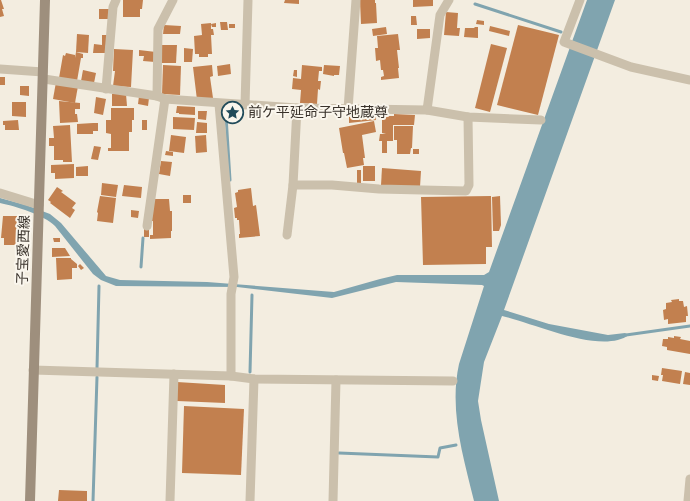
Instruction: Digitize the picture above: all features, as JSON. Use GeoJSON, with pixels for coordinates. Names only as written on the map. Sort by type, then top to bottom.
{"type":"FeatureCollection","features":[{"type":"Feature","properties":{"kind":"main road","name":"子宝愛西線"},"geometry":{"type":"LineString","coordinates":[[30,501],[45,0]]}},
{"type":"Feature","properties":{"kind":"street"},"geometry":{"type":"LineString","coordinates":[[106,89],[113,7],[116,0]]}},
{"type":"Feature","properties":{"kind":"street"},"geometry":{"type":"LineString","coordinates":[[147,226],[161,98],[158,29],[173,0]]}},
{"type":"Feature","properties":{"kind":"street"},"geometry":{"type":"LineString","coordinates":[[245,106],[248,0]]}},
{"type":"Feature","properties":{"kind":"street"},"geometry":{"type":"LineString","coordinates":[[348,109],[356,0]]}},
{"type":"Feature","properties":{"kind":"street"},"geometry":{"type":"LineString","coordinates":[[427,110],[440,15],[449,0]]}},
{"type":"Feature","properties":{"kind":"street"},"geometry":{"type":"LineString","coordinates":[[580,0],[564,42],[600,54],[631,67],[690,80]]}},
{"type":"Feature","properties":{"kind":"street"},"geometry":{"type":"LineString","coordinates":[[0,69],[43,75],[106,89],[161,98],[219,104],[297,108],[427,110],[468,117],[541,120]]}},
{"type":"Feature","properties":{"kind":"street"},"geometry":{"type":"LineString","coordinates":[[219,104],[232,285],[231,376]]}},
{"type":"Feature","properties":{"kind":"street"},"geometry":{"type":"LineString","coordinates":[[287,235],[293,185],[297,108]]}},
{"type":"Feature","properties":{"kind":"street"},"geometry":{"type":"LineString","coordinates":[[293,185],[332,185],[380,189],[466,191],[469,185],[468,117]]}},
{"type":"Feature","properties":{"kind":"street"},"geometry":{"type":"LineString","coordinates":[[0,193],[38,205]]}},
{"type":"Feature","properties":{"kind":"street"},"geometry":{"type":"LineString","coordinates":[[33,370],[231,376],[254,379],[453,381]]}},
{"type":"Feature","properties":{"kind":"street"},"geometry":{"type":"LineString","coordinates":[[170,501],[174,374]]}},
{"type":"Feature","properties":{"kind":"street"},"geometry":{"type":"LineString","coordinates":[[250,501],[254,379]]}},
{"type":"Feature","properties":{"kind":"street"},"geometry":{"type":"LineString","coordinates":[[333,501],[336,380]]}},
{"type":"Feature","properties":{"kind":"street"},"geometry":{"type":"LineString","coordinates":[[688,501],[690,479]]}},
{"type":"Feature","properties":{"kind":"water"},"geometry":{"type":"Polygon","coordinates":[[[587,0],[615,0],[504,310],[549,324],[608,335],[625,333],[629,335],[617,340],[585,340],[502,316],[484,362],[478,401],[499,501],[474,501],[456,416],[456,381],[459,364],[484,286],[396,282],[332,298],[237,287],[116,286],[101,280],[93,274],[55,226],[50,222],[29,212],[0,203],[0,198],[26,205],[50,214],[61,223],[106,276],[120,280],[207,282],[334,292],[397,275],[484,275],[489,272],[587,0]]]}},
{"type":"Feature","properties":{"kind":"building"},"geometry":{"type":"Polygon","coordinates":[[[0,0],[4,9],[2,9],[4,16],[0,17],[0,0]]]}},
{"type":"Feature","properties":{"kind":"building"},"geometry":{"type":"Polygon","coordinates":[[[123,0],[143,0],[142,9],[140,9],[140,17],[123,17],[123,0]]]}},
{"type":"Feature","properties":{"kind":"building"},"geometry":{"type":"Polygon","coordinates":[[[285,0],[299,0],[299,4],[284,3],[285,0]]]}},
{"type":"Feature","properties":{"kind":"building"},"geometry":{"type":"Polygon","coordinates":[[[360,0],[375,0],[377,23],[361,24],[360,0]]]}},
{"type":"Feature","properties":{"kind":"building"},"geometry":{"type":"Polygon","coordinates":[[[413,0],[433,0],[433,6],[413,7],[413,0]]]}},
{"type":"Feature","properties":{"kind":"building"},"geometry":{"type":"Polygon","coordinates":[[[99,9],[109,9],[108,19],[99,19],[99,9]]]}},
{"type":"Feature","properties":{"kind":"building"},"geometry":{"type":"Polygon","coordinates":[[[446,12],[458,13],[457,28],[460,28],[459,36],[444,35],[446,12]]]}},
{"type":"Feature","properties":{"kind":"building"},"geometry":{"type":"Polygon","coordinates":[[[411,16],[416,16],[417,25],[411,25],[411,16]]]}},
{"type":"Feature","properties":{"kind":"building"},"geometry":{"type":"Polygon","coordinates":[[[477,20],[484,21],[484,25],[476,24],[477,20]]]}},
{"type":"Feature","properties":{"kind":"building"},"geometry":{"type":"Polygon","coordinates":[[[220,22],[227,22],[228,30],[221,30],[220,22]]]}},
{"type":"Feature","properties":{"kind":"building"},"geometry":{"type":"Polygon","coordinates":[[[211,23],[211,29],[213,29],[214,35],[211,35],[212,54],[208,54],[208,57],[199,57],[199,54],[195,54],[194,36],[202,35],[201,24],[211,23]]]}},
{"type":"Feature","properties":{"kind":"building"},"geometry":{"type":"Polygon","coordinates":[[[216,23],[216,27],[212,27],[211,24],[216,23]]]}},
{"type":"Feature","properties":{"kind":"building"},"geometry":{"type":"Polygon","coordinates":[[[229,24],[235,24],[235,28],[229,28],[229,24]]]}},
{"type":"Feature","properties":{"kind":"building"},"geometry":{"type":"Polygon","coordinates":[[[164,25],[181,26],[180,34],[163,34],[164,25]]]}},
{"type":"Feature","properties":{"kind":"building"},"geometry":{"type":"Polygon","coordinates":[[[518,25],[559,35],[538,115],[497,105],[518,25]]]}},
{"type":"Feature","properties":{"kind":"building"},"geometry":{"type":"Polygon","coordinates":[[[490,26],[510,31],[509,36],[489,31],[490,26]]]}},
{"type":"Feature","properties":{"kind":"building"},"geometry":{"type":"Polygon","coordinates":[[[386,27],[387,34],[373,36],[372,29],[386,27]]]}},
{"type":"Feature","properties":{"kind":"building"},"geometry":{"type":"Polygon","coordinates":[[[474,27],[478,27],[478,38],[464,37],[465,28],[475,28],[474,27]]]}},
{"type":"Feature","properties":{"kind":"building"},"geometry":{"type":"Polygon","coordinates":[[[417,29],[430,29],[430,38],[417,39],[417,29]]]}},
{"type":"Feature","properties":{"kind":"building"},"geometry":{"type":"Polygon","coordinates":[[[77,34],[89,35],[88,53],[76,52],[77,34]]]}},
{"type":"Feature","properties":{"kind":"building"},"geometry":{"type":"Polygon","coordinates":[[[398,34],[400,50],[397,50],[399,78],[381,80],[381,77],[384,76],[383,70],[381,70],[380,60],[376,61],[375,48],[378,48],[377,36],[398,34]]]}},
{"type":"Feature","properties":{"kind":"building"},"geometry":{"type":"Polygon","coordinates":[[[102,35],[107,35],[105,53],[93,53],[94,44],[102,45],[102,35]]]}},
{"type":"Feature","properties":{"kind":"building"},"geometry":{"type":"Polygon","coordinates":[[[491,44],[507,48],[490,112],[475,108],[491,44]]]}},
{"type":"Feature","properties":{"kind":"building"},"geometry":{"type":"Polygon","coordinates":[[[162,45],[177,45],[176,63],[162,63],[162,45]]]}},
{"type":"Feature","properties":{"kind":"building"},"geometry":{"type":"Polygon","coordinates":[[[184,48],[193,49],[192,62],[184,62],[184,48]]]}},
{"type":"Feature","properties":{"kind":"building"},"geometry":{"type":"Polygon","coordinates":[[[114,49],[133,50],[131,87],[113,86],[115,71],[113,71],[114,49]]]}},
{"type":"Feature","properties":{"kind":"building"},"geometry":{"type":"Polygon","coordinates":[[[139,50],[156,52],[155,62],[143,61],[144,56],[139,56],[139,50]]]}},
{"type":"Feature","properties":{"kind":"building"},"geometry":{"type":"Polygon","coordinates":[[[76,52],[83,54],[77,81],[59,78],[63,55],[65,56],[66,53],[75,55],[75,58],[76,52]]]}},
{"type":"Feature","properties":{"kind":"building"},"geometry":{"type":"Polygon","coordinates":[[[230,64],[231,74],[218,76],[217,66],[230,64]]]}},
{"type":"Feature","properties":{"kind":"building"},"geometry":{"type":"Polygon","coordinates":[[[163,65],[181,66],[180,95],[162,94],[163,65]]]}},
{"type":"Feature","properties":{"kind":"building"},"geometry":{"type":"Polygon","coordinates":[[[212,65],[213,76],[210,77],[213,98],[197,100],[193,67],[212,65]]]}},
{"type":"Feature","properties":{"kind":"building"},"geometry":{"type":"Polygon","coordinates":[[[302,65],[322,67],[322,71],[319,71],[318,81],[321,81],[320,90],[318,89],[317,104],[300,103],[301,90],[292,89],[293,78],[301,79],[302,65]]]}},
{"type":"Feature","properties":{"kind":"building"},"geometry":{"type":"Polygon","coordinates":[[[324,65],[340,66],[339,75],[334,76],[323,74],[324,65]]]}},
{"type":"Feature","properties":{"kind":"building"},"geometry":{"type":"Polygon","coordinates":[[[83,70],[96,73],[94,83],[81,81],[83,70]]]}},
{"type":"Feature","properties":{"kind":"building"},"geometry":{"type":"Polygon","coordinates":[[[294,70],[297,70],[297,77],[293,76],[294,70]]]}},
{"type":"Feature","properties":{"kind":"building"},"geometry":{"type":"Polygon","coordinates":[[[0,77],[5,77],[5,85],[0,85],[0,77]]]}},
{"type":"Feature","properties":{"kind":"building"},"geometry":{"type":"Polygon","coordinates":[[[56,82],[78,86],[75,103],[53,99],[56,82]]]}},
{"type":"Feature","properties":{"kind":"building"},"geometry":{"type":"Polygon","coordinates":[[[20,86],[29,86],[29,96],[20,95],[20,86]]]}},
{"type":"Feature","properties":{"kind":"building"},"geometry":{"type":"Polygon","coordinates":[[[112,94],[126,94],[127,106],[112,106],[112,94]]]}},
{"type":"Feature","properties":{"kind":"building"},"geometry":{"type":"Polygon","coordinates":[[[139,96],[149,98],[148,106],[138,104],[139,96]]]}},
{"type":"Feature","properties":{"kind":"building"},"geometry":{"type":"Polygon","coordinates":[[[96,97],[106,99],[103,115],[94,113],[96,97]]]}},
{"type":"Feature","properties":{"kind":"building"},"geometry":{"type":"Polygon","coordinates":[[[59,101],[80,103],[80,109],[75,109],[78,122],[60,123],[59,101]]]}},
{"type":"Feature","properties":{"kind":"building"},"geometry":{"type":"Polygon","coordinates":[[[12,102],[26,102],[26,117],[12,116],[12,102]]]}},
{"type":"Feature","properties":{"kind":"building"},"geometry":{"type":"Polygon","coordinates":[[[177,106],[195,107],[195,115],[176,113],[177,106]]]}},
{"type":"Feature","properties":{"kind":"building"},"geometry":{"type":"Polygon","coordinates":[[[111,108],[134,108],[132,132],[129,132],[129,151],[108,151],[108,148],[111,148],[111,134],[106,133],[106,120],[111,120],[111,108]]]}},
{"type":"Feature","properties":{"kind":"building"},"geometry":{"type":"Polygon","coordinates":[[[198,111],[207,111],[206,120],[198,119],[198,111]]]}},
{"type":"Feature","properties":{"kind":"building"},"geometry":{"type":"Polygon","coordinates":[[[375,114],[376,120],[349,123],[349,116],[375,114]]]}},
{"type":"Feature","properties":{"kind":"building"},"geometry":{"type":"Polygon","coordinates":[[[394,114],[415,115],[414,125],[393,125],[393,141],[387,141],[387,153],[382,153],[382,141],[379,141],[380,134],[386,134],[382,133],[382,116],[394,116],[394,114]]]}},
{"type":"Feature","properties":{"kind":"building"},"geometry":{"type":"Polygon","coordinates":[[[173,117],[195,118],[194,130],[173,129],[173,117]]]}},
{"type":"Feature","properties":{"kind":"building"},"geometry":{"type":"Polygon","coordinates":[[[18,120],[19,130],[5,130],[3,121],[18,120]]]}},
{"type":"Feature","properties":{"kind":"building"},"geometry":{"type":"Polygon","coordinates":[[[142,120],[147,120],[147,130],[142,130],[142,120]]]}},
{"type":"Feature","properties":{"kind":"building"},"geometry":{"type":"Polygon","coordinates":[[[374,121],[376,132],[362,135],[365,158],[363,158],[364,165],[347,168],[339,128],[374,121]]]}},
{"type":"Feature","properties":{"kind":"building"},"geometry":{"type":"Polygon","coordinates":[[[197,122],[207,123],[207,133],[196,133],[197,122]]]}},
{"type":"Feature","properties":{"kind":"building"},"geometry":{"type":"Polygon","coordinates":[[[98,123],[98,131],[93,131],[93,134],[77,134],[77,124],[98,123]]]}},
{"type":"Feature","properties":{"kind":"building"},"geometry":{"type":"Polygon","coordinates":[[[70,125],[72,162],[54,160],[54,146],[49,146],[49,138],[54,138],[53,126],[70,125]]]}},
{"type":"Feature","properties":{"kind":"building"},"geometry":{"type":"Polygon","coordinates":[[[394,126],[413,126],[412,148],[410,154],[397,154],[397,140],[394,140],[394,126]]]}},
{"type":"Feature","properties":{"kind":"building"},"geometry":{"type":"Polygon","coordinates":[[[171,135],[186,137],[184,153],[169,151],[171,135]]]}},
{"type":"Feature","properties":{"kind":"building"},"geometry":{"type":"Polygon","coordinates":[[[206,135],[207,152],[196,153],[195,136],[206,135]]]}},
{"type":"Feature","properties":{"kind":"building"},"geometry":{"type":"Polygon","coordinates":[[[94,146],[101,147],[98,160],[91,159],[94,146]]]}},
{"type":"Feature","properties":{"kind":"building"},"geometry":{"type":"Polygon","coordinates":[[[413,149],[419,149],[419,154],[413,154],[413,149]]]}},
{"type":"Feature","properties":{"kind":"building"},"geometry":{"type":"Polygon","coordinates":[[[166,151],[173,152],[173,156],[165,155],[166,151]]]}},
{"type":"Feature","properties":{"kind":"building"},"geometry":{"type":"Polygon","coordinates":[[[161,161],[172,162],[170,176],[159,174],[161,161]]]}},
{"type":"Feature","properties":{"kind":"building"},"geometry":{"type":"Polygon","coordinates":[[[74,164],[74,178],[55,179],[55,173],[51,173],[51,165],[74,164]]]}},
{"type":"Feature","properties":{"kind":"building"},"geometry":{"type":"Polygon","coordinates":[[[88,166],[88,176],[76,176],[76,167],[88,166]]]}},
{"type":"Feature","properties":{"kind":"building"},"geometry":{"type":"Polygon","coordinates":[[[363,166],[375,166],[375,181],[363,181],[363,166]]]}},
{"type":"Feature","properties":{"kind":"building"},"geometry":{"type":"Polygon","coordinates":[[[382,168],[421,171],[420,187],[381,185],[382,168]]]}},
{"type":"Feature","properties":{"kind":"building"},"geometry":{"type":"Polygon","coordinates":[[[357,170],[361,170],[361,184],[357,184],[357,170]]]}},
{"type":"Feature","properties":{"kind":"building"},"geometry":{"type":"Polygon","coordinates":[[[102,183],[118,185],[116,197],[101,195],[102,183]]]}},
{"type":"Feature","properties":{"kind":"building"},"geometry":{"type":"Polygon","coordinates":[[[124,185],[142,187],[141,198],[122,196],[124,185]]]}},
{"type":"Feature","properties":{"kind":"building"},"geometry":{"type":"Polygon","coordinates":[[[57,187],[63,191],[61,192],[76,203],[72,208],[75,210],[70,218],[48,200],[57,187]]]}},
{"type":"Feature","properties":{"kind":"building"},"geometry":{"type":"Polygon","coordinates":[[[251,188],[253,206],[256,205],[260,236],[239,238],[239,220],[235,218],[234,208],[237,207],[235,193],[238,192],[238,190],[251,188]]]}},
{"type":"Feature","properties":{"kind":"building"},"geometry":{"type":"Polygon","coordinates":[[[183,195],[191,195],[191,203],[183,203],[183,195]]]}},
{"type":"Feature","properties":{"kind":"building"},"geometry":{"type":"Polygon","coordinates":[[[100,196],[116,198],[113,223],[97,221],[100,196]]]}},
{"type":"Feature","properties":{"kind":"building"},"geometry":{"type":"Polygon","coordinates":[[[491,196],[492,247],[486,247],[486,264],[423,265],[421,197],[491,196]]]}},
{"type":"Feature","properties":{"kind":"building"},"geometry":{"type":"Polygon","coordinates":[[[500,196],[501,225],[499,231],[493,231],[492,197],[500,196]]]}},
{"type":"Feature","properties":{"kind":"building"},"geometry":{"type":"Polygon","coordinates":[[[152,199],[169,199],[170,211],[172,211],[171,238],[150,239],[150,235],[153,235],[153,221],[150,221],[152,199]]]}},
{"type":"Feature","properties":{"kind":"building"},"geometry":{"type":"Polygon","coordinates":[[[131,210],[139,211],[138,218],[131,217],[131,210]]]}},
{"type":"Feature","properties":{"kind":"building"},"geometry":{"type":"Polygon","coordinates":[[[22,215],[27,215],[27,220],[22,220],[22,215]]]}},
{"type":"Feature","properties":{"kind":"building"},"geometry":{"type":"Polygon","coordinates":[[[3,216],[19,216],[19,228],[22,228],[21,245],[4,245],[4,238],[1,238],[3,216]]]}},
{"type":"Feature","properties":{"kind":"building"},"geometry":{"type":"Polygon","coordinates":[[[144,229],[149,229],[149,237],[144,237],[144,229]]]}},
{"type":"Feature","properties":{"kind":"building"},"geometry":{"type":"Polygon","coordinates":[[[53,238],[60,238],[60,242],[54,242],[53,238]]]}},
{"type":"Feature","properties":{"kind":"building"},"geometry":{"type":"Polygon","coordinates":[[[52,248],[65,248],[70,256],[52,257],[52,248]]]}},
{"type":"Feature","properties":{"kind":"building"},"geometry":{"type":"Polygon","coordinates":[[[56,258],[71,258],[77,264],[77,268],[72,268],[72,279],[57,280],[56,258]]]}},
{"type":"Feature","properties":{"kind":"building"},"geometry":{"type":"Polygon","coordinates":[[[80,264],[84,268],[81,270],[78,266],[80,264]]]}},
{"type":"Feature","properties":{"kind":"building"},"geometry":{"type":"Polygon","coordinates":[[[679,299],[679,301],[683,301],[684,307],[687,306],[688,316],[686,316],[686,322],[668,324],[668,319],[664,320],[663,310],[666,309],[666,303],[672,302],[671,300],[679,299]]]}},
{"type":"Feature","properties":{"kind":"building"},"geometry":{"type":"Polygon","coordinates":[[[674,336],[690,341],[690,354],[667,350],[667,347],[662,346],[663,339],[668,339],[668,337],[674,338],[674,336]]]}},
{"type":"Feature","properties":{"kind":"building"},"geometry":{"type":"Polygon","coordinates":[[[662,368],[682,371],[680,384],[662,381],[662,368]]]}},
{"type":"Feature","properties":{"kind":"building"},"geometry":{"type":"Polygon","coordinates":[[[685,372],[690,373],[690,385],[683,384],[685,372]]]}},
{"type":"Feature","properties":{"kind":"building"},"geometry":{"type":"Polygon","coordinates":[[[652,375],[659,376],[658,381],[652,380],[652,375]]]}},
{"type":"Feature","properties":{"kind":"building"},"geometry":{"type":"Polygon","coordinates":[[[177,382],[225,385],[225,403],[177,401],[177,382]]]}},
{"type":"Feature","properties":{"kind":"building"},"geometry":{"type":"Polygon","coordinates":[[[184,406],[244,409],[241,475],[182,473],[184,406]]]}},
{"type":"Feature","properties":{"kind":"building"},"geometry":{"type":"Polygon","coordinates":[[[59,490],[87,491],[87,501],[58,501],[59,490]]]}},
{"type":"Feature","properties":{"kind":"waterway"},"geometry":{"type":"LineString","coordinates":[[475,4],[561,32]]}},
{"type":"Feature","properties":{"kind":"waterway"},"geometry":{"type":"LineString","coordinates":[[226,116],[230,180]]}},
{"type":"Feature","properties":{"kind":"waterway"},"geometry":{"type":"LineString","coordinates":[[141,267],[143,238]]}},
{"type":"Feature","properties":{"kind":"waterway"},"geometry":{"type":"LineString","coordinates":[[97,368],[99,286]]}},
{"type":"Feature","properties":{"kind":"waterway"},"geometry":{"type":"LineString","coordinates":[[250,372],[252,295]]}},
{"type":"Feature","properties":{"kind":"waterway"},"geometry":{"type":"LineString","coordinates":[[626,335],[690,326]]}},
{"type":"Feature","properties":{"kind":"waterway"},"geometry":{"type":"LineString","coordinates":[[93,501],[97,377]]}},
{"type":"Feature","properties":{"kind":"waterway"},"geometry":{"type":"LineString","coordinates":[[339,453],[438,457],[440,448],[456,445]]}},
{"type":"Feature","properties":{"kind":"place","name":"前ケ平延命子守地蔵尊"},"geometry":{"type":"Point","coordinates":[233,112]}}]}
